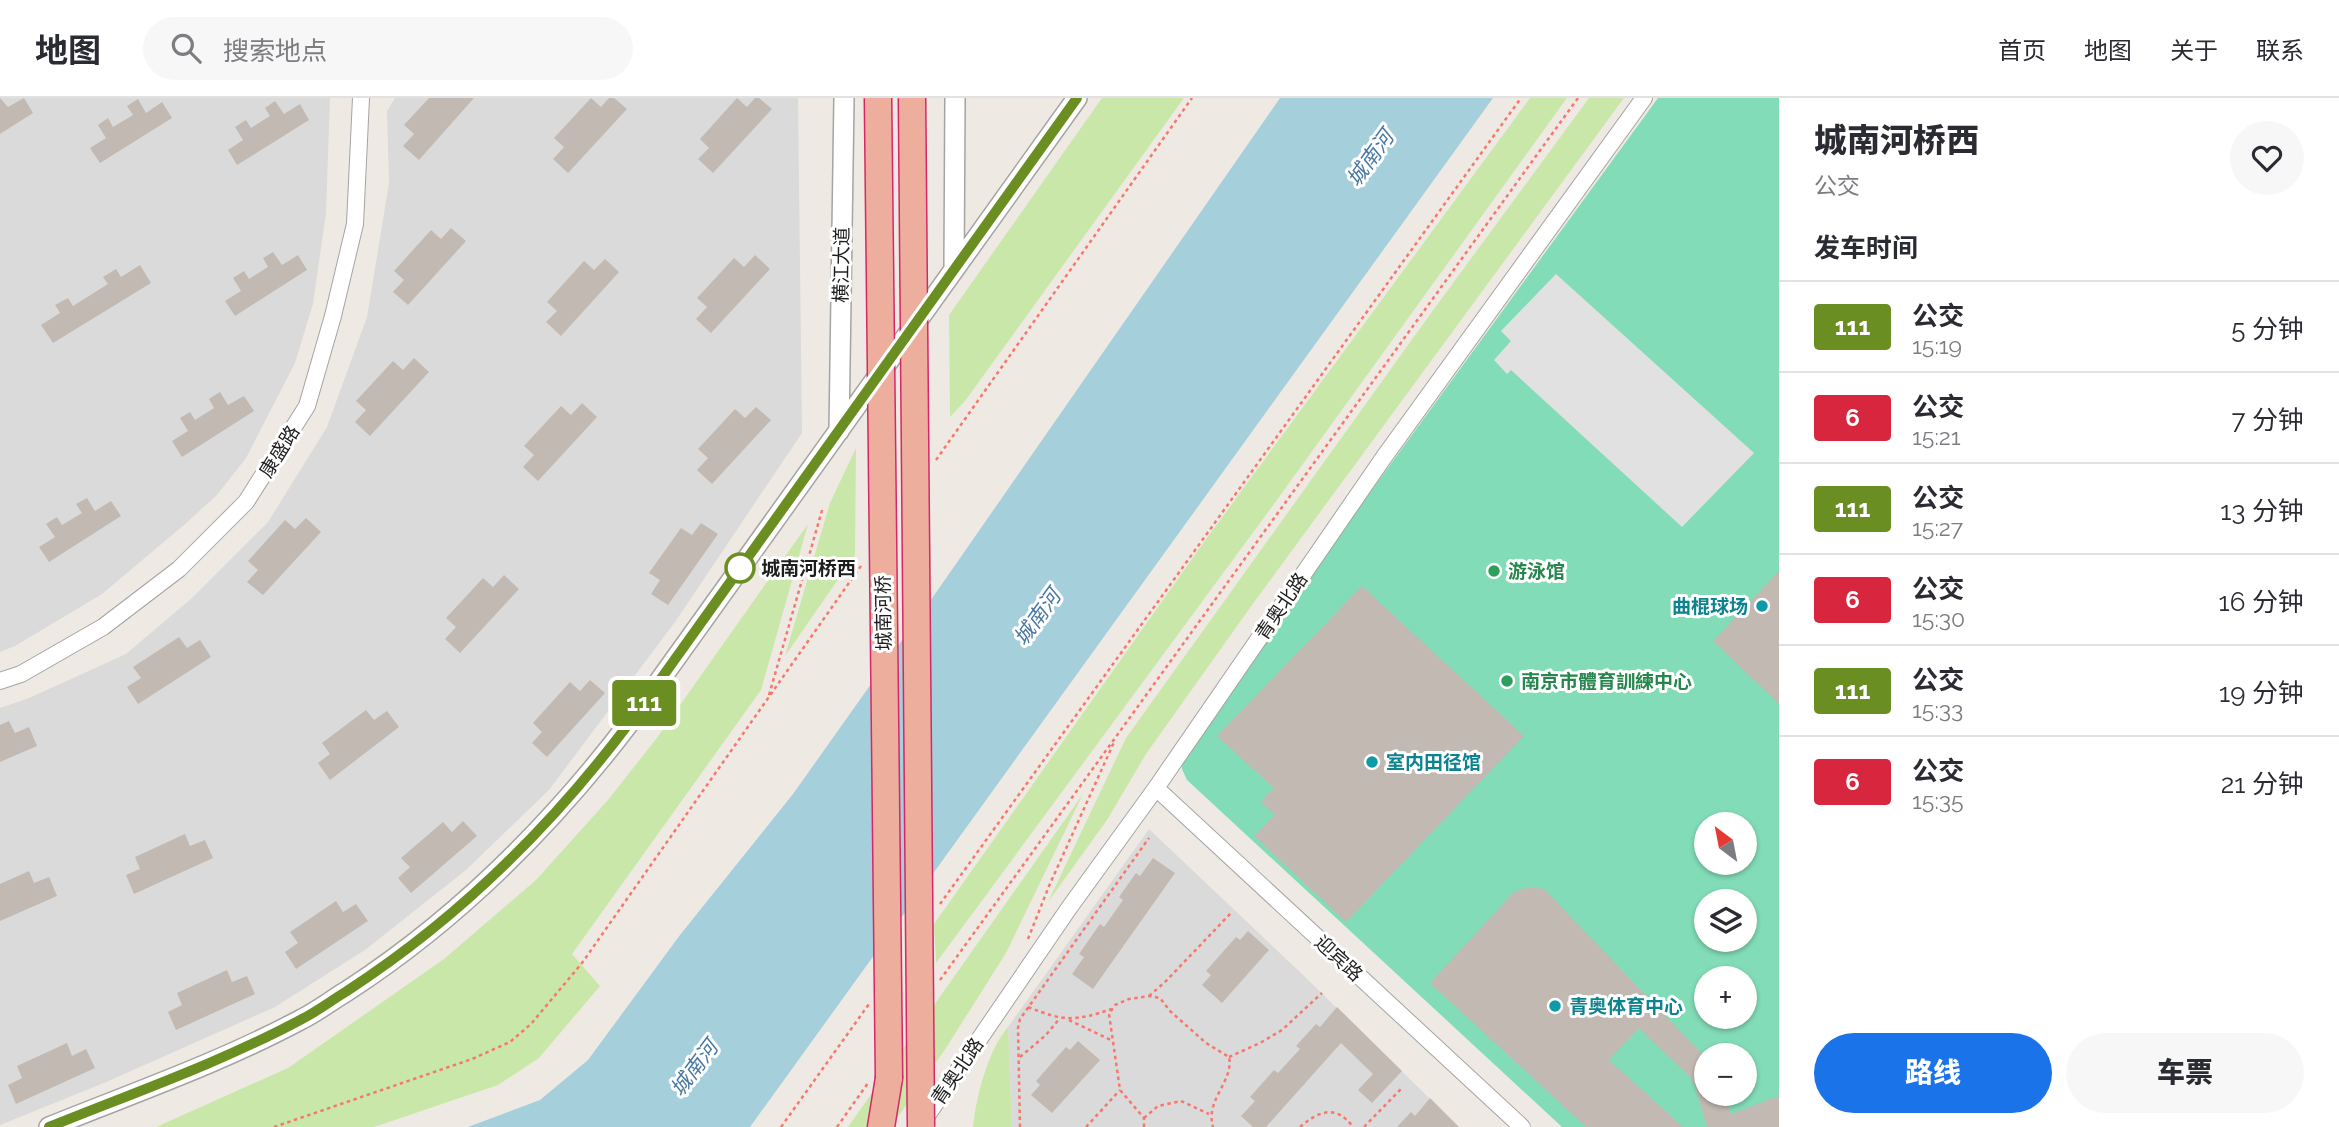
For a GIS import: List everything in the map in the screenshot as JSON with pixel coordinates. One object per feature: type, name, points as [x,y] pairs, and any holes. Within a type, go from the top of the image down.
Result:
[{"type":"highway","name":"城南河桥","points":[[878,98],[879,1080],[890,1127]]},
{"type":"highway","name":"城南河桥","points":[[912,98],[920,1038],[924,1125]]},
{"type":"highway","points":[[879,1080],[881,1127]]},
{"type":"street","name":"康盛路","points":[[0,681],[21,674],[103,627],[180,569],[246,502],[307,406],[334,316],[355,224],[361,98]]},
{"type":"street","name":"横江大道","points":[[839,431],[844,98]]},
{"type":"street","points":[[954,270],[955,98]]},
{"type":"street","points":[[49,1127],[235,1051],[303,1019],[421,939],[476,893],[528,841],[588,778],[630,722],[1077,98]]},
{"type":"street","name":"青奥北路","points":[[924,1125],[1025,971],[1157,789],[1384,457],[1644,98]]},
{"type":"street","name":"迎宾路","points":[[1157,789],[1522,1127]]},
{"type":"path","points":[[940,904],[1521,98]]},
{"type":"path","points":[[940,979],[1578,98]]},
{"type":"path","points":[[768,698],[823,507]]},
{"type":"path","points":[[1024,950],[1049,886],[1118,734]]},
{"type":"path","points":[[1020,1127],[1020,1019],[1149,838]]},
{"type":"path","points":[[1149,996],[1230,912]]},
{"type":"path","points":[[274,1127],[472,1059],[510,1042],[531,1024],[582,962]]},
{"type":"path","points":[[1229,1057],[1282,1030],[1322,993]]},
{"type":"path","points":[[1144,1127],[1144,1118],[1120,1090],[1109,1014],[1115,1005],[1129,999],[1149,996],[1160,998],[1170,1011],[1206,1043],[1229,1057],[1231,1062],[1228,1073],[1209,1114],[1213,1127]]},
{"type":"path","points":[[780,1127],[868,1004]]},
{"type":"path","points":[[1028,1007],[1069,1020],[1112,1041]]},
{"type":"path","points":[[1069,1020],[1112,1009]]},
{"type":"path","points":[[1019,1058],[1046,1035],[1060,1018]]},
{"type":"path","points":[[837,1127],[879,1080]]},
{"type":"path","points":[[1364,1127],[1403,1087]]},
{"type":"path","points":[[1086,1127],[1120,1090]]},
{"type":"path","points":[[1144,1118],[1158,1106],[1181,1101],[1209,1114]]},
{"type":"path","points":[[1300,1127],[1313,1116],[1325,1112],[1335,1112],[1353,1127]]},
{"type":"shaded area","points":[[0,98],[330,98],[326,213],[313,304],[295,363],[246,458],[217,495],[102,594],[15,646],[0,652]]},
{"type":"shaded area","points":[[395,98],[798,98],[802,433],[675,622],[549,790],[466,870],[365,950],[275,1007],[104,1083],[0,1125],[0,708],[29,698],[126,654],[192,598],[268,522],[327,427],[367,317],[389,183],[387,111]]},
{"type":"shaded area","points":[[1556,274],[1754,453],[1682,527],[1511,370],[1507,374],[1494,360],[1511,341],[1501,331]]},
{"type":"shaded area","points":[[1149,829],[1459,1127],[1012,1127],[1008,1027]]},
{"type":"green space","points":[[1102,98],[1184,98],[965,401],[950,417],[949,315]]},
{"type":"green space","points":[[1530,98],[1567,98],[1274,504],[936,963],[934,924],[1204,542]]},
{"type":"green space","points":[[1589,98],[1624,98],[1252,605],[1146,754],[1107,820],[1048,902],[1126,738]]},
{"type":"green space","name":"南京市體育訓練中心","points":[[1658,98],[1779,98],[1779,1127],[1562,1127],[1187,780],[1181,759],[1333,543]]},
{"type":"green space","points":[[856,448],[855,555],[785,656],[830,503]]},
{"type":"green space","points":[[808,524],[761,690],[572,954],[600,986],[539,1058],[498,1085],[374,1127],[156,1127],[288,1068],[444,959],[536,880],[608,800],[656,739]]},
{"type":"green space","points":[[1083,794],[1006,953],[946,1048],[891,1127],[848,1127]]},
{"type":"green space","points":[[1008,1027],[1012,1127],[973,1127],[984,1074]]},
{"type":"water","name":"城南河","points":[[1280,98],[1493,98],[750,1127],[468,1127],[540,1100],[588,1060],[680,935],[793,794]]},
{"type":"building","points":[[0,98],[8,107],[24,98],[33,113],[0,134]]},
{"type":"building","points":[[429,98],[474,98],[419,160],[403,146],[414,134],[404,125]]},
{"type":"building","points":[[591,98],[601,107],[609,98],[614,98],[627,109],[568,173],[553,159],[564,147],[554,138]]},
{"type":"building","points":[[737,98],[747,107],[755,98],[759,98],[772,109],[713,173],[698,159],[709,148],[700,139]]},
{"type":"building","points":[[138,99],[146,113],[162,102],[172,118],[100,163],[90,148],[106,138],[98,125],[108,118],[113,127],[133,115],[127,106]]},
{"type":"building","points":[[275,101],[284,114],[300,104],[309,120],[237,165],[228,150],[243,140],[235,127],[246,120],[251,128],[270,116],[265,108]]},
{"type":"building","points":[[451,228],[466,241],[408,305],[393,292],[404,280],[394,271],[431,230],[441,239]]},
{"type":"building","points":[[273,252],[282,265],[298,255],[307,270],[235,316],[225,301],[241,291],[233,278],[244,271],[249,279],[268,267],[263,258]]},
{"type":"building","points":[[755,255],[770,269],[711,333],[696,319],[707,307],[697,298],[734,258],[744,267]]},
{"type":"building","points":[[605,259],[619,272],[561,336],[546,322],[557,311],[547,302],[584,261],[594,270]]},
{"type":"building","points":[[140,265],[151,283],[53,343],[41,325],[60,313],[55,305],[68,298],[73,306],[108,284],[103,277],[116,269],[121,277]]},
{"type":"building","points":[[414,358],[429,372],[370,436],[355,422],[366,410],[356,401],[393,361],[403,370]]},
{"type":"building","points":[[220,392],[228,405],[244,396],[254,411],[182,457],[172,441],[188,431],[180,418],[190,412],[195,420],[214,408],[209,399]]},
{"type":"building","points":[[582,403],[597,417],[538,481],[523,467],[534,455],[524,446],[561,406],[571,415]]},
{"type":"building","points":[[756,407],[771,420],[712,484],[697,470],[708,458],[698,449],[735,409],[745,418]]},
{"type":"building","points":[[87,498],[95,511],[111,501],[121,516],[49,562],[39,547],[55,537],[46,524],[57,517],[62,525],[82,513],[76,504]]},
{"type":"building","points":[[306,518],[321,532],[263,595],[247,582],[258,570],[248,561],[285,520],[295,529]]},
{"type":"building","points":[[701,523],[718,534],[668,605],[651,594],[660,580],[649,573],[681,528],[692,535]]},
{"type":"building","name":"曲棍球场","points":[[1779,571],[1779,704],[1713,641]]},
{"type":"building","points":[[504,575],[519,589],[460,653],[445,639],[456,627],[446,618],[483,578],[493,587]]},
{"type":"building","name":"室内田径馆","points":[[1362,586],[1524,736],[1346,922],[1254,836],[1275,815],[1261,802],[1274,788],[1217,736]]},
{"type":"building","points":[[179,637],[187,648],[200,640],[211,657],[138,704],[127,687],[141,678],[133,667]]},
{"type":"building","points":[[590,680],[605,693],[547,757],[532,743],[542,732],[533,723],[570,682],[580,691]]},
{"type":"building","points":[[366,710],[374,720],[387,711],[399,727],[330,780],[318,763],[330,754],[322,743]]},
{"type":"building","points":[[9,721],[15,733],[29,727],[37,746],[0,762],[0,725]]},
{"type":"building","points":[[463,821],[477,836],[411,893],[398,878],[410,867],[401,858],[443,822],[452,832]]},
{"type":"building","points":[[185,834],[190,846],[205,840],[213,858],[134,894],[126,875],[140,869],[135,857]]},
{"type":"building","points":[[1153,858],[1175,873],[1093,989],[1072,974],[1084,957],[1079,954],[1100,924],[1104,927],[1123,900],[1119,897],[1136,873],[1140,876]]},
{"type":"building","points":[[29,871],[34,883],[49,877],[57,896],[0,921],[0,884]]},
{"type":"building","name":"青奥体育中心","points":[[1529,887],[1544,889],[1694,1045],[1694,1084],[1689,1076],[1639,1028],[1609,1060],[1683,1127],[1586,1127],[1430,983],[1514,892]]},
{"type":"building","points":[[336,901],[343,912],[356,904],[368,921],[296,969],[285,952],[298,943],[290,932]]},
{"type":"building","points":[[1248,931],[1269,950],[1222,1003],[1202,985],[1211,975],[1206,971],[1236,937],[1240,940]]},
{"type":"building","points":[[227,970],[232,982],[247,976],[255,994],[176,1030],[168,1012],[182,1005],[177,993]]},
{"type":"building","points":[[1337,1007],[1402,1071],[1372,1103],[1358,1090],[1373,1074],[1341,1043],[1266,1127],[1253,1127],[1241,1116],[1255,1101],[1250,1097],[1274,1070],[1278,1073],[1300,1049],[1296,1046],[1316,1024],[1320,1027]]},
{"type":"building","points":[[1078,1041],[1100,1060],[1052,1113],[1031,1095],[1040,1085],[1036,1081],[1066,1047],[1070,1050]]},
{"type":"building","points":[[67,1043],[72,1056],[86,1049],[95,1068],[16,1104],[8,1085],[22,1078],[17,1066]]},
{"type":"building","name":"青奥体育中心","points":[[1779,1096],[1779,1127],[1707,1127],[1701,1106],[1728,1106],[1731,1114]]},
{"type":"building","points":[[1430,1098],[1459,1127],[1397,1127],[1411,1112],[1415,1116]]},
{"type":"bus line","name":"111","points":[[49,1127],[235,1051],[303,1019],[421,939],[476,893],[528,841],[588,778],[630,722],[1077,98]]},
{"type":"place","name":"城南河桥西","points":[[740,568]]},
{"type":"place","name":"游泳馆","points":[[1494,571]]},
{"type":"place","name":"曲棍球场","points":[[1762,606]]},
{"type":"place","name":"南京市體育訓練中心","points":[[1507,681]]},
{"type":"place","name":"室内田径馆","points":[[1372,762]]},
{"type":"place","name":"青奥体育中心","points":[[1555,1006]]}]
